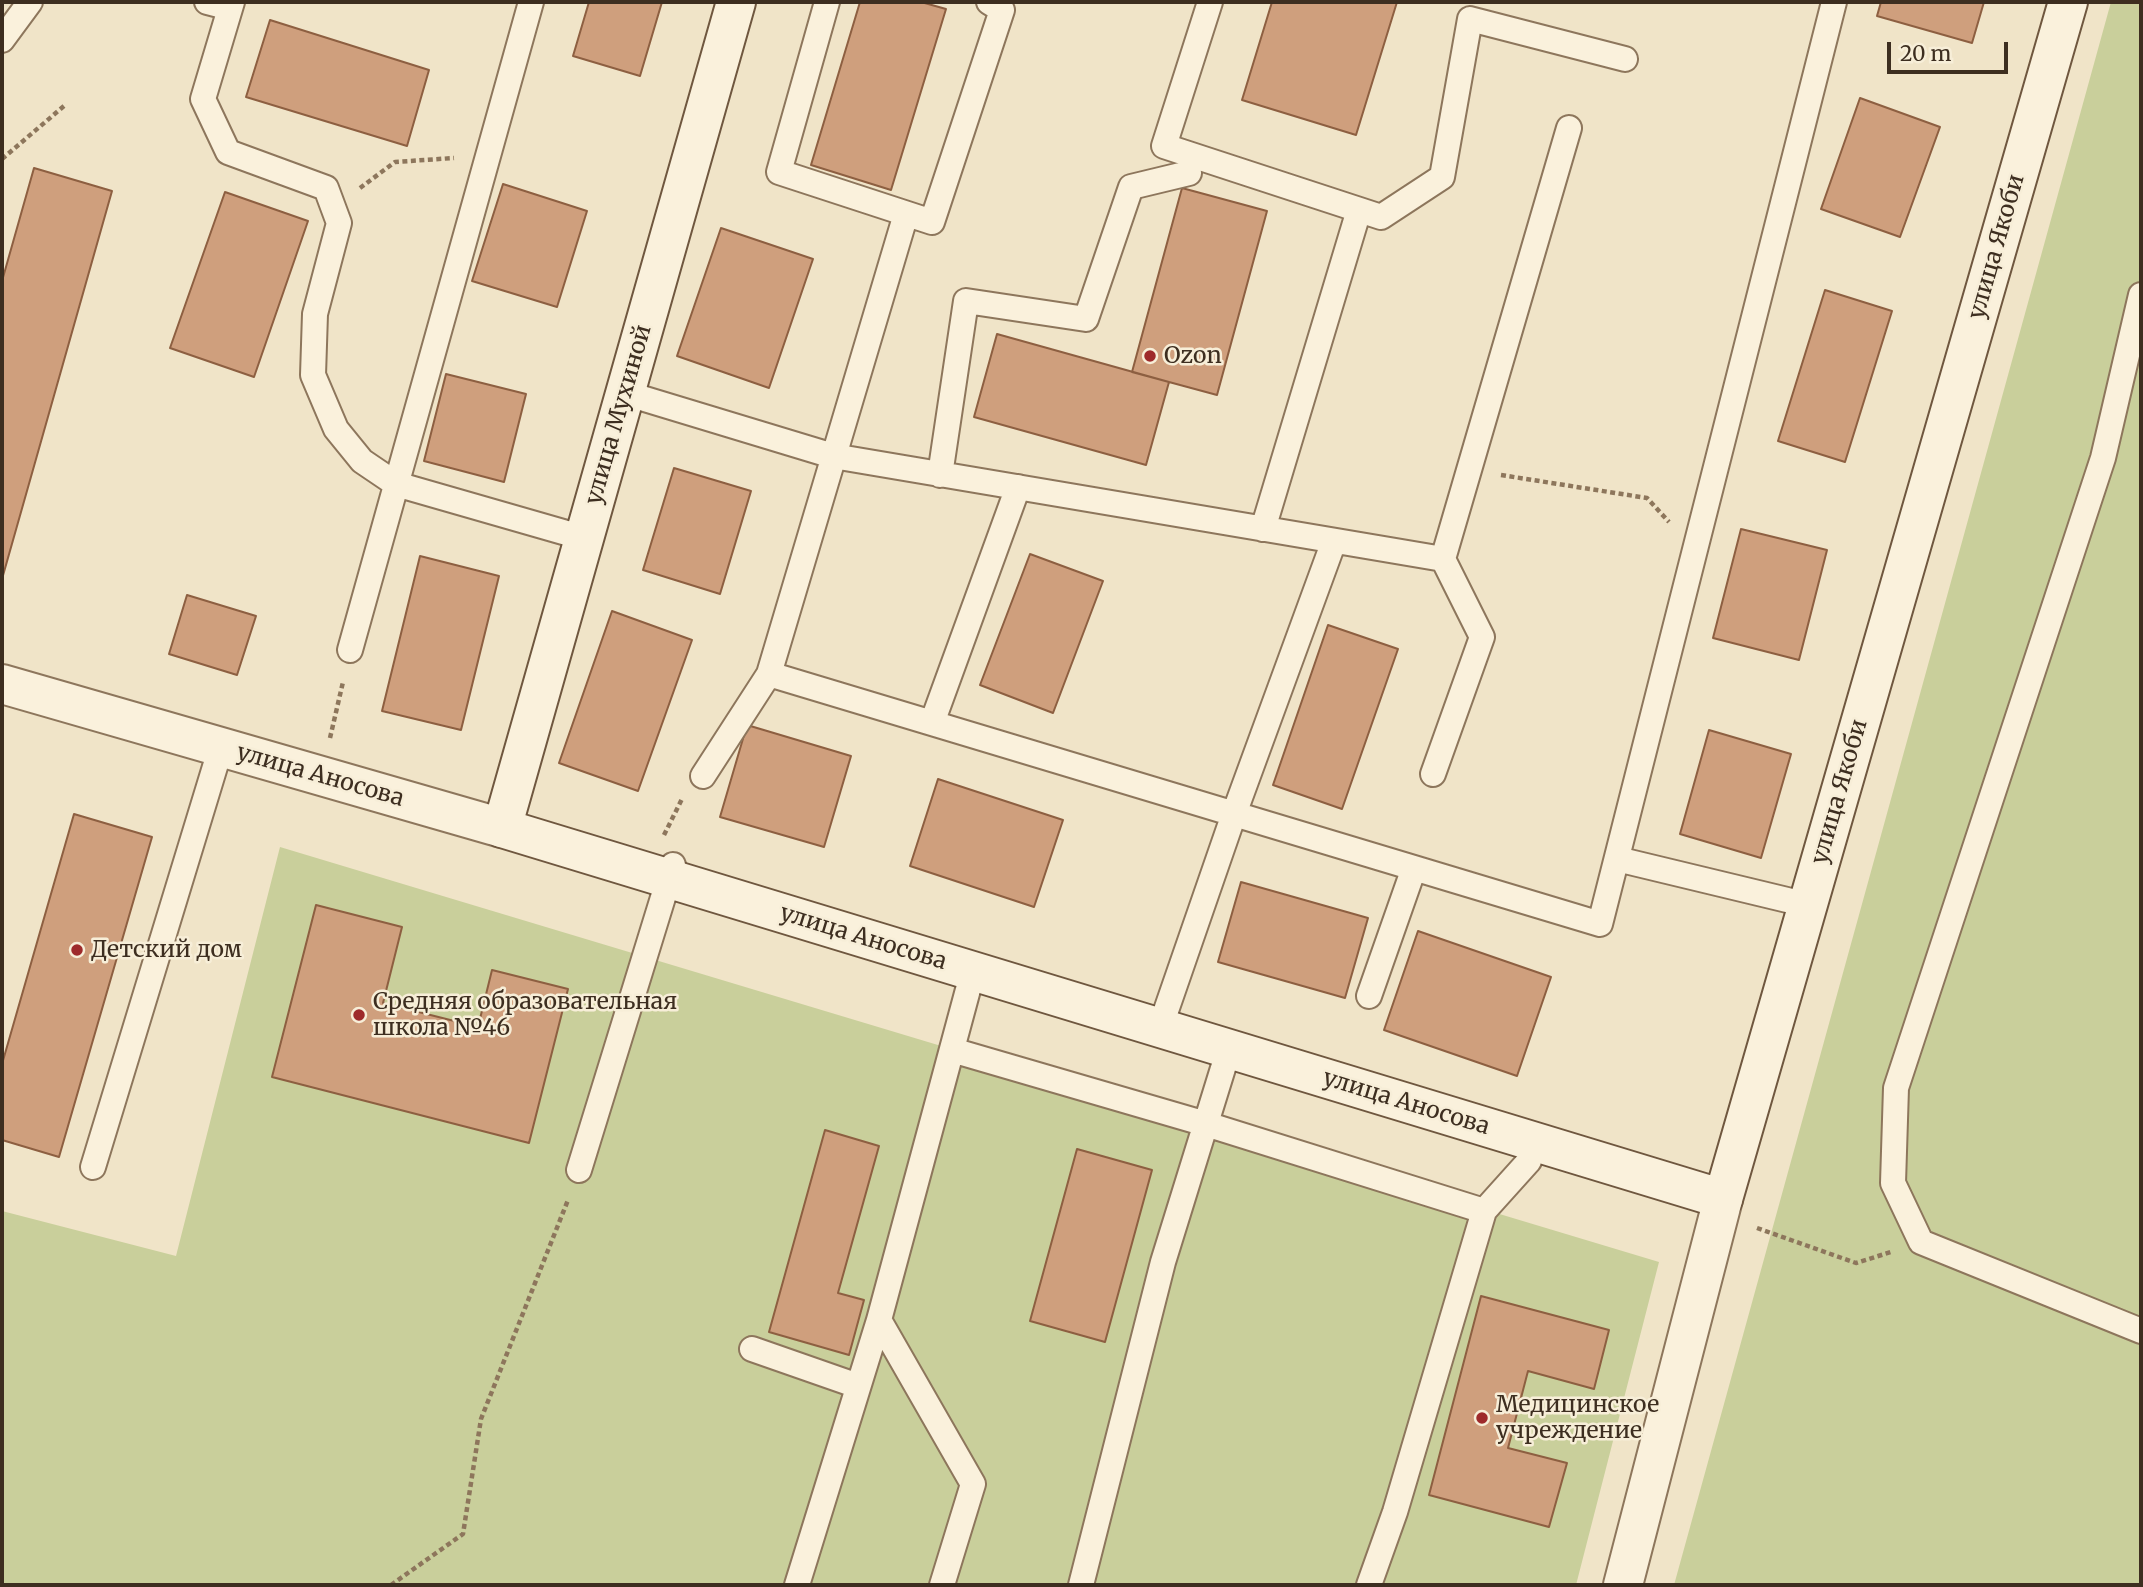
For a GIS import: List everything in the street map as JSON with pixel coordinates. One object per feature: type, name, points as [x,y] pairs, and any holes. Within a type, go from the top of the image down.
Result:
[{"type":"street","name":"улица Мухиной","points":[[502,828],[736,2]]},
{"type":"street","name":"улица Якоби","points":[[1623,1585],[1735,1212],[1808,905],[2068,2]]},
{"type":"street","name":"улица Аносова","points":[[2,684],[502,828],[671,870],[974,971],[1735,1212]]},
{"type":"lane","points":[[2,40],[30,2]]},
{"type":"lane","points":[[350,650],[531,2]]},
{"type":"lane","points":[[827,2],[779,172],[932,222],[1002,9],[989,2]]},
{"type":"lane","points":[[1209,2],[1164,146],[1381,218],[1441,177],[1470,19],[1625,59]]},
{"type":"lane","points":[[769,674],[1600,924],[1834,2]]},
{"type":"lane","points":[[223,4],[203,99],[228,152],[326,188],[339,223],[316,314],[313,375],[336,429],[362,461],[396,484],[584,538]]},
{"type":"lane","points":[[1433,774],[1482,637],[1443,559],[1569,128]]},
{"type":"lane","points":[[940,475],[965,301],[1086,319],[1131,187],[1189,173]]},
{"type":"lane","points":[[1262,529],[1359,210]]},
{"type":"lane","points":[[703,776],[769,674],[906,214]]},
{"type":"lane","points":[[2141,296],[2103,458],[1896,1088],[1894,1182],[1921,1242],[2141,1331]]},
{"type":"lane","points":[[625,393],[833,456],[1443,559]]},
{"type":"lane","points":[[932,723],[1018,487]]},
{"type":"lane","points":[[1160,1028],[1234,814],[1334,541]]},
{"type":"lane","points":[[93,1167],[221,747]]},
{"type":"lane","points":[[1617,859],[1808,905]]},
{"type":"lane","points":[[1369,996],[1414,868]]},
{"type":"lane","points":[[579,1170],[671,870]]},
{"type":"lane","points":[[797,1585],[879,1320],[974,971]]},
{"type":"lane","points":[[952,1049],[1206,1124],[1484,1211]]},
{"type":"lane","points":[[1082,1585],[1163,1262],[1224,1065]]},
{"type":"lane","points":[[1369,1585],[1395,1512],[1484,1211],[1529,1161]]},
{"type":"lane","points":[[879,1320],[973,1484],[942,1585]]},
{"type":"lane","points":[[752,1349],[858,1386]]},
{"type":"path","points":[[2,159],[64,106]]},
{"type":"path","points":[[333,207],[396,162],[488,155]]},
{"type":"path","points":[[1469,470],[1647,498],[1695,551]]},
{"type":"path","points":[[322,776],[350,650]]},
{"type":"path","points":[[391,1585],[463,1534],[481,1419],[579,1170]]},
{"type":"path","points":[[1735,1212],[1856,1263]]},
{"type":"green space","points":[[2111,2],[2141,2],[2141,1585],[1674,1585]]},
{"type":"green space","points":[[280,847],[1659,1262],[1576,1585],[2,1585],[2,1211],[176,1256]]},
{"type":"building","points":[[589,2],[662,2],[640,76],[573,56]]},
{"type":"building","points":[[860,2],[921,2],[946,9],[891,190],[811,165]]},
{"type":"building","points":[[1272,2],[1397,2],[1356,135],[1242,100]]},
{"type":"building","points":[[1881,2],[1984,2],[1972,43],[1877,16]]},
{"type":"building","points":[[270,20],[429,70],[407,146],[246,97]]},
{"type":"building","points":[[1860,98],[1940,127],[1900,237],[1821,209]]},
{"type":"building","points":[[34,168],[112,191],[2,579],[2,281]]},
{"type":"building","points":[[503,184],[587,211],[557,307],[472,281]]},
{"type":"building","points":[[1182,188],[1267,211],[1217,395],[1132,372]]},
{"type":"building","points":[[225,192],[308,221],[254,377],[170,348]]},
{"type":"building","points":[[721,228],[813,259],[769,388],[677,356]]},
{"type":"building","points":[[1825,290],[1892,311],[1845,462],[1778,441]]},
{"type":"building","points":[[997,334],[1169,382],[1146,465],[974,417]]},
{"type":"building","points":[[446,374],[526,394],[504,482],[424,461]]},
{"type":"building","points":[[674,468],[751,491],[720,594],[643,570]]},
{"type":"building","points":[[1741,529],[1827,550],[1799,660],[1713,638]]},
{"type":"building","points":[[1030,554],[1103,581],[1053,713],[980,685]]},
{"type":"building","points":[[420,556],[499,576],[461,730],[382,711]]},
{"type":"building","points":[[187,595],[256,616],[237,675],[169,654]]},
{"type":"building","points":[[612,611],[692,640],[638,791],[559,763]]},
{"type":"building","points":[[1328,625],[1398,649],[1342,809],[1273,785]]},
{"type":"building","points":[[747,725],[851,756],[824,847],[720,817]]},
{"type":"building","points":[[1709,730],[1791,754],[1761,858],[1680,834]]},
{"type":"building","points":[[938,779],[1063,820],[1034,907],[910,866]]},
{"type":"building","name":"Детский дом","points":[[74,814],[152,837],[59,1157],[2,1140],[2,1064]]},
{"type":"building","points":[[1241,882],[1368,918],[1345,998],[1218,962]]},
{"type":"building","name":"Средняя образовательная школа №46","points":[[316,905],[402,927],[383,1003],[478,1027],[492,970],[568,989],[529,1143],[272,1077]]},
{"type":"building","points":[[1418,931],[1551,977],[1517,1076],[1384,1030]]},
{"type":"building","points":[[825,1130],[879,1146],[838,1293],[864,1300],[849,1355],[769,1332]]},
{"type":"building","points":[[1077,1149],[1152,1170],[1105,1342],[1030,1321]]},
{"type":"building","name":"Медицинское учреждение","points":[[1481,1296],[1609,1330],[1594,1389],[1528,1371],[1508,1448],[1567,1463],[1549,1527],[1429,1495]]},
{"type":"place","name":"Ozon","points":[[1150,356]]},
{"type":"place","name":"Детский дом","points":[[77,950]]},
{"type":"place","name":"Средняя образовательная школа №46","points":[[359,1015]]},
{"type":"place","name":"Медицинское учреждение","points":[[1482,1418]]}]
